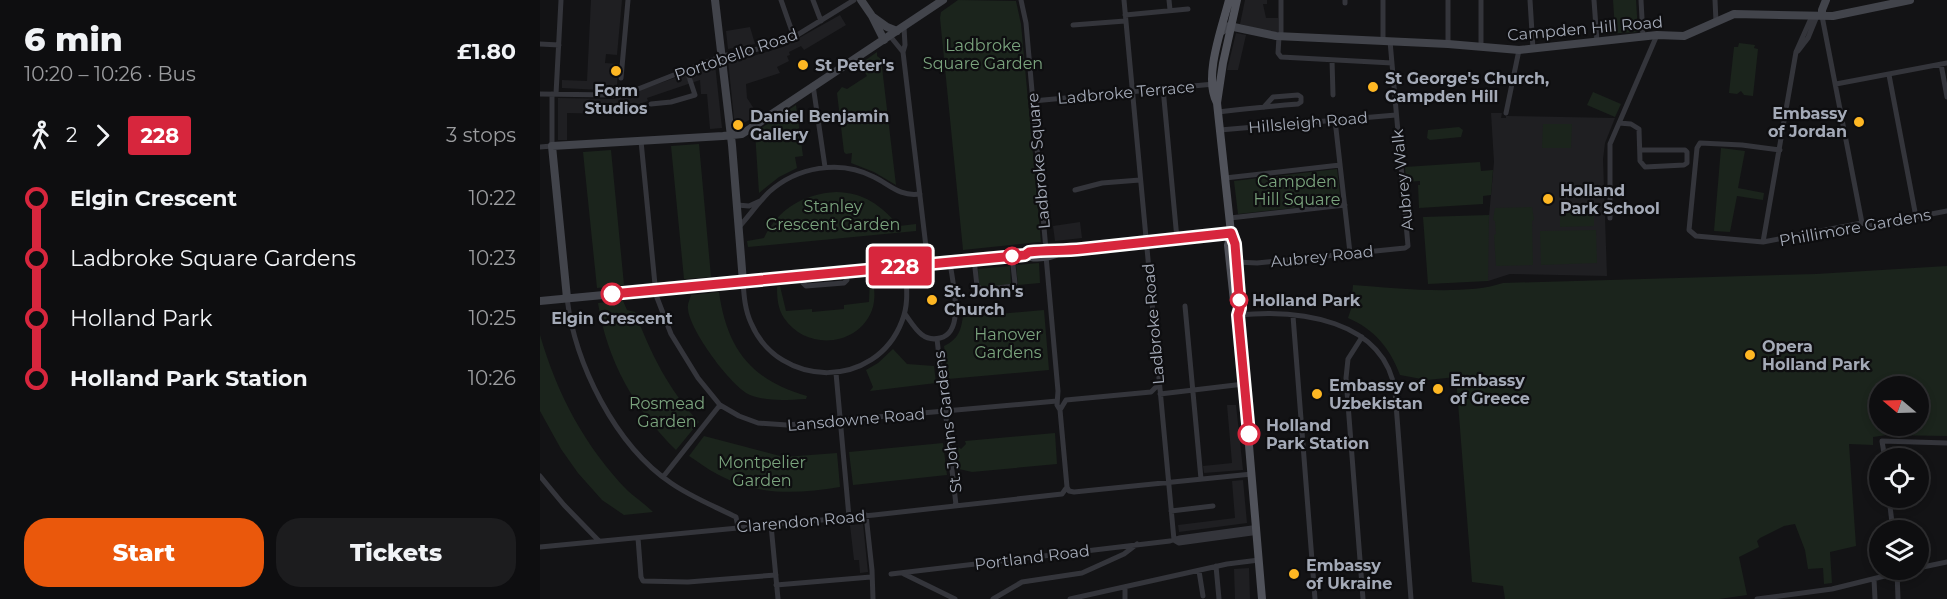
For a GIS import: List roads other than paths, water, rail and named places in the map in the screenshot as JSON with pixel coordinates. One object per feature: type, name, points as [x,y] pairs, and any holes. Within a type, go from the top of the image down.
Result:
[{"type":"main road","points":[[715,0],[731,136],[743,282]]},
{"type":"main road","points":[[861,0],[887,38]]},
{"type":"main road","points":[[567,298],[552,146],[742,134],[944,0]]},
{"type":"main road","points":[[1229,0],[1214,63],[1231,233],[1235,244],[1240,308],[1238,315],[1262,599]]},
{"type":"main road","points":[[1216,84],[1237,0]]},
{"type":"main road","points":[[1817,16],[1826,0]]},
{"type":"main road","name":"Campden Hill Road","points":[[1232,27],[1280,37],[1448,44],[1519,50],[1658,35],[1684,36],[1734,14],[1833,16],[1910,0]]},
{"type":"main road","points":[[872,16],[887,27],[901,29]]},
{"type":"main road","points":[[1222,31],[1226,27],[1232,27]]},
{"type":"main road","points":[[540,301],[974,259],[1025,255],[1029,257],[1046,253],[1057,255],[1061,251],[1231,233]]},
{"type":"main road","points":[[1231,233],[1228,245],[1234,308],[1238,315]]},
{"type":"street","points":[[540,147],[552,146],[561,0]]},
{"type":"street","points":[[621,78],[628,0]]},
{"type":"street","points":[[782,0],[794,36]]},
{"type":"street","points":[[813,0],[821,21]]},
{"type":"street","name":"Portobello Road","points":[[540,94],[612,95],[688,75],[722,56],[758,49],[794,36],[854,0]]},
{"type":"street","name":"Ladbroke Square","points":[[1022,0],[1061,398]]},
{"type":"street","name":"Ladbroke Road","points":[[1124,0],[1174,540]]},
{"type":"street","points":[[1169,0],[1170,10]]},
{"type":"street","points":[[1281,0],[1278,53],[1281,57],[1392,63]]},
{"type":"street","name":"Aubrey Walk","points":[[1383,0],[1387,41],[1392,63],[1407,247]]},
{"type":"street","points":[[1448,0],[1448,44]]},
{"type":"street","points":[[1480,0],[1481,47]]},
{"type":"street","points":[[1530,0],[1533,49]]},
{"type":"street","points":[[1594,0],[1597,42]]},
{"type":"street","points":[[1641,0],[1643,37]]},
{"type":"street","points":[[1715,0],[1716,22]]},
{"type":"street","points":[[1073,26],[1188,9]]},
{"type":"street","points":[[1763,242],[1797,52],[1817,16]]},
{"type":"street","points":[[1817,16],[1836,84],[1862,223]]},
{"type":"street","points":[[901,29],[905,45],[903,52],[928,264]]},
{"type":"street","points":[[1610,218],[1609,149],[1658,35]]},
{"type":"street","points":[[887,38],[903,52]]},
{"type":"street","points":[[540,44],[559,45]]},
{"type":"street","points":[[1506,113],[1519,50]]},
{"type":"street","points":[[1332,60],[1333,95]]},
{"type":"street","points":[[1836,84],[1944,64],[1947,97]]},
{"type":"street","points":[[651,104],[671,102],[695,95],[688,75]]},
{"type":"street","points":[[1889,75],[1916,217]]},
{"type":"street","name":"Ladbroke Terrace","points":[[1033,101],[1216,84]]},
{"type":"street","points":[[813,85],[825,167]]},
{"type":"street","points":[[1163,88],[1177,239]]},
{"type":"street","points":[[1217,108],[1264,107],[1298,104],[1302,97],[1298,95],[1273,97],[1264,107]]},
{"type":"street","name":"Hillsleigh Road","points":[[1220,130],[1396,115]]},
{"type":"street","points":[[1335,120],[1350,253]]},
{"type":"street","points":[[1619,123],[1631,124],[1639,129],[1641,162],[1645,167],[1687,163],[1687,152],[1684,150],[1641,150]]},
{"type":"street","name":"Lansdowne Road","points":[[641,141],[655,290],[660,308],[676,344],[698,378],[720,405],[750,420],[772,425],[1049,402],[1061,398],[1151,392]]},
{"type":"street","name":"Phillimore Gardens","points":[[1780,150],[1700,143],[1697,148],[1690,232],[1696,236],[1763,242],[1862,223],[1869,226],[1947,211]]},
{"type":"street","points":[[1225,178],[1340,165]]},
{"type":"street","points":[[737,205],[754,204],[782,183],[802,173],[825,167],[856,170],[874,177],[898,192],[908,195],[920,194]]},
{"type":"street","points":[[1075,190],[1102,183],[1140,180]]},
{"type":"street","points":[[739,227],[764,198]]},
{"type":"street","points":[[1230,218],[1345,205]]},
{"type":"street","name":"Aubrey Road","points":[[1236,262],[1257,263],[1407,247]]},
{"type":"street","points":[[974,259],[977,286],[983,290],[1013,286],[1015,282],[1012,256]]},
{"type":"street","name":"St. Johns Gardens","points":[[905,314],[923,337],[937,339],[946,336],[955,320],[950,262]]},
{"type":"street","points":[[743,282],[745,306],[750,321],[758,336],[771,351],[782,360],[801,369],[820,373],[836,373],[851,370],[875,357],[893,338],[907,306],[906,276]]},
{"type":"street","points":[[567,298],[577,349],[597,393],[627,440],[663,477],[679,488],[736,517],[738,527]]},
{"type":"street","points":[[1185,306],[1201,479]]},
{"type":"street","points":[[1238,315],[1293,316],[1325,321],[1362,336],[1383,357],[1394,382],[1411,599]]},
{"type":"street","points":[[1293,316],[1315,599]]},
{"type":"street","points":[[1362,336],[1348,359],[1346,378],[1363,599]]},
{"type":"street","name":"St. Johns Gardens","points":[[937,339],[957,505]]},
{"type":"street","points":[[836,373],[849,517]]},
{"type":"street","points":[[1159,384],[1151,392],[1160,395],[1244,384]]},
{"type":"street","points":[[1061,398],[1060,410],[1069,491],[1252,474]]},
{"type":"street","points":[[663,477],[720,405]]},
{"type":"street","points":[[1883,448],[1882,441],[1947,443]]},
{"type":"street","points":[[540,476],[599,541]]},
{"type":"street","name":"Clarendon Road","points":[[540,547],[1062,494],[1067,487]]},
{"type":"street","points":[[1171,511],[1214,506]]},
{"type":"street","points":[[866,515],[873,599]]},
{"type":"street","points":[[771,525],[778,599]]},
{"type":"street","name":"Portland Road","points":[[891,574],[1174,540],[1252,528],[1257,530]]},
{"type":"street","points":[[638,538],[640,577],[643,581],[688,582],[776,574]]},
{"type":"street","points":[[540,540],[547,546]]},
{"type":"street","points":[[993,599],[1022,582],[1082,573],[1124,554],[1137,544]]},
{"type":"street","points":[[1071,599],[1216,566],[1259,560]]},
{"type":"street","points":[[1929,566],[1947,562]]},
{"type":"street","points":[[1216,566],[1219,599]]},
{"type":"street","points":[[1199,571],[1203,596]]},
{"type":"street","points":[[902,573],[955,599]]},
{"type":"street","points":[[777,585],[871,577]]},
{"type":"street","points":[[1757,599],[1797,596],[1870,580]]},
{"type":"street","points":[[1874,580],[1875,599]]},
{"type":"street","points":[[1897,580],[1898,599]]},
{"type":"street","points":[[1125,587],[1125,599]]},
{"type":"tunnel","points":[[688,74],[690,80]]},
{"type":"place","name":"St Peter's","points":[[803,65]]},
{"type":"place","name":"Form Studios","points":[[616,71]]},
{"type":"place","name":"St George's Church, Campden Hill","points":[[1373,87]]},
{"type":"place","name":"Embassy of Jordan","points":[[1859,122]]},
{"type":"place","name":"Daniel Benjamin Gallery","points":[[738,125]]},
{"type":"place","name":"Holland Park School","points":[[1548,199]]},
{"type":"place","name":"Elgin Crescent","points":[[612,294]]},
{"type":"place","name":"St. John's Church","points":[[932,300]]},
{"type":"place","name":"Holland Park","points":[[1239,300]]},
{"type":"place","name":"Opera Holland Park","points":[[1750,355]]},
{"type":"place","name":"Embassy of Greece","points":[[1438,389]]},
{"type":"place","name":"Embassy of Uzbekistan","points":[[1317,394]]},
{"type":"place","name":"Holland Park Station","points":[[1249,434]]},
{"type":"place","name":"Embassy of Ukraine","points":[[1294,574]]},
{"type":"park label","name":"Ladbroke Square Garden","points":[[983,54]]},
{"type":"park label","name":"Campden Hill Square","points":[[1297,190]]},
{"type":"park label","name":"Stanley Crescent Garden","points":[[833,215]]},
{"type":"park label","name":"Hanover Gardens","points":[[1008,343]]},
{"type":"park label","name":"Rosmead Garden","points":[[667,412]]},
{"type":"park label","name":"Montpelier Garden","points":[[762,471]]}]
